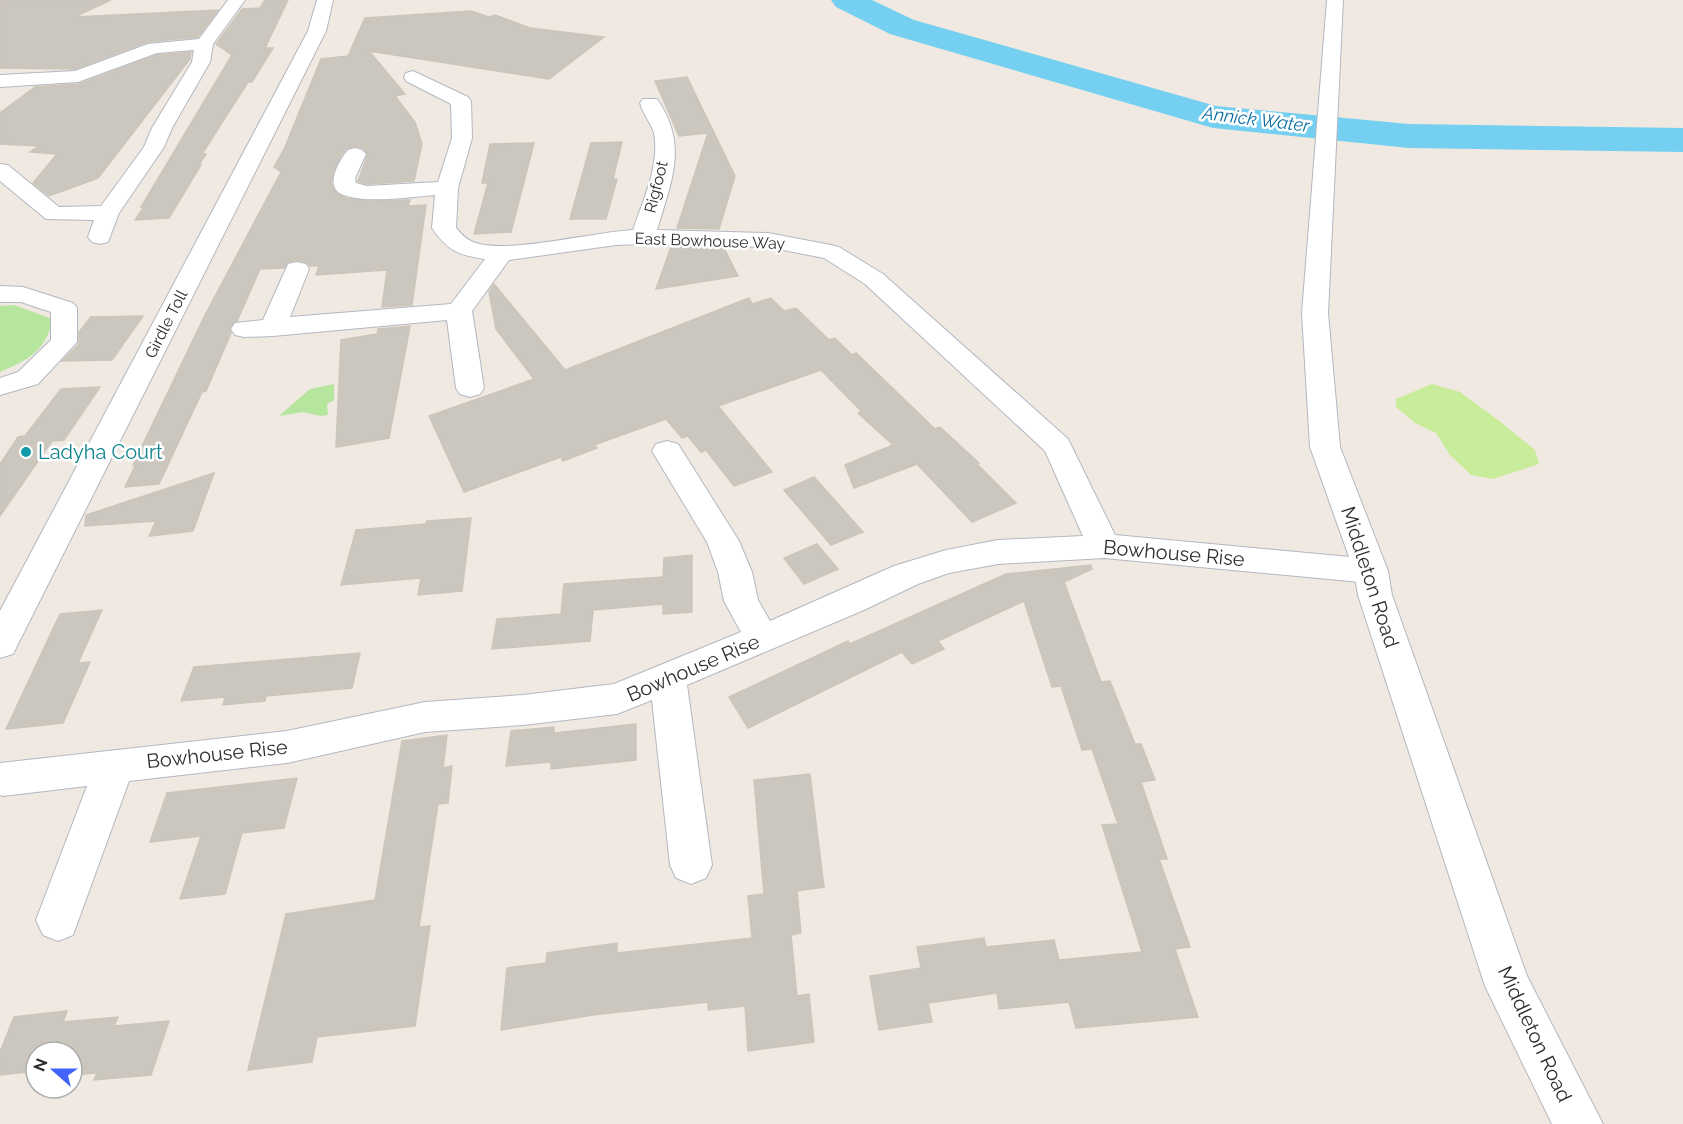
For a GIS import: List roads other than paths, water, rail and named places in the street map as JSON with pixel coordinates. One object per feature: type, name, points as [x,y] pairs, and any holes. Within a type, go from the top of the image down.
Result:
[{"type":"street","points":[[100,237],[108,213],[154,147],[162,128],[201,62],[204,44],[237,0]]},
{"type":"street","name":"Girdle Toll","points":[[0,644],[317,31],[325,0]]},
{"type":"street","name":"Middleton Road","points":[[1335,0],[1315,313],[1325,447],[1371,571],[1375,595],[1508,986],[1578,1124]]},
{"type":"street","points":[[0,81],[78,76],[154,48],[204,44]]},
{"type":"street","name":"East Bowhouse Way","points":[[413,76],[461,101],[462,138],[447,188],[444,228],[453,240],[468,249],[501,254],[616,238],[643,237],[778,242],[831,252],[856,267],[918,318],[1058,446],[1104,546]]},
{"type":"street","points":[[0,97],[24,80]]},
{"type":"street","name":"Rigfoot","points":[[643,237],[665,157],[664,133],[650,104]]},
{"type":"street","points":[[355,154],[344,178],[346,187],[366,193],[447,188]]},
{"type":"street","points":[[0,170],[54,214],[108,213]]},
{"type":"street","points":[[470,388],[459,311],[501,254]]},
{"type":"street","points":[[273,328],[297,269]]},
{"type":"street","points":[[0,294],[23,296],[64,308],[64,342],[28,378],[0,387]]},
{"type":"street","points":[[244,329],[459,311]]},
{"type":"street","points":[[667,451],[723,541],[735,572],[741,601],[763,639]]},
{"type":"street","name":"Bowhouse Rise","points":[[3,779],[287,747],[425,717],[523,710],[617,699],[763,639],[906,575],[946,562],[998,552],[1104,546],[1371,571]]},
{"type":"street","points":[[668,679],[691,865]]},
{"type":"street","points":[[58,921],[115,765]]},
{"type":"waterway","name":"Annick Water","points":[[847,0],[902,27],[1213,117],[1409,136],[1683,140]]},
{"type":"place","name":"Ladyha Court","points":[[26,452]]}]
